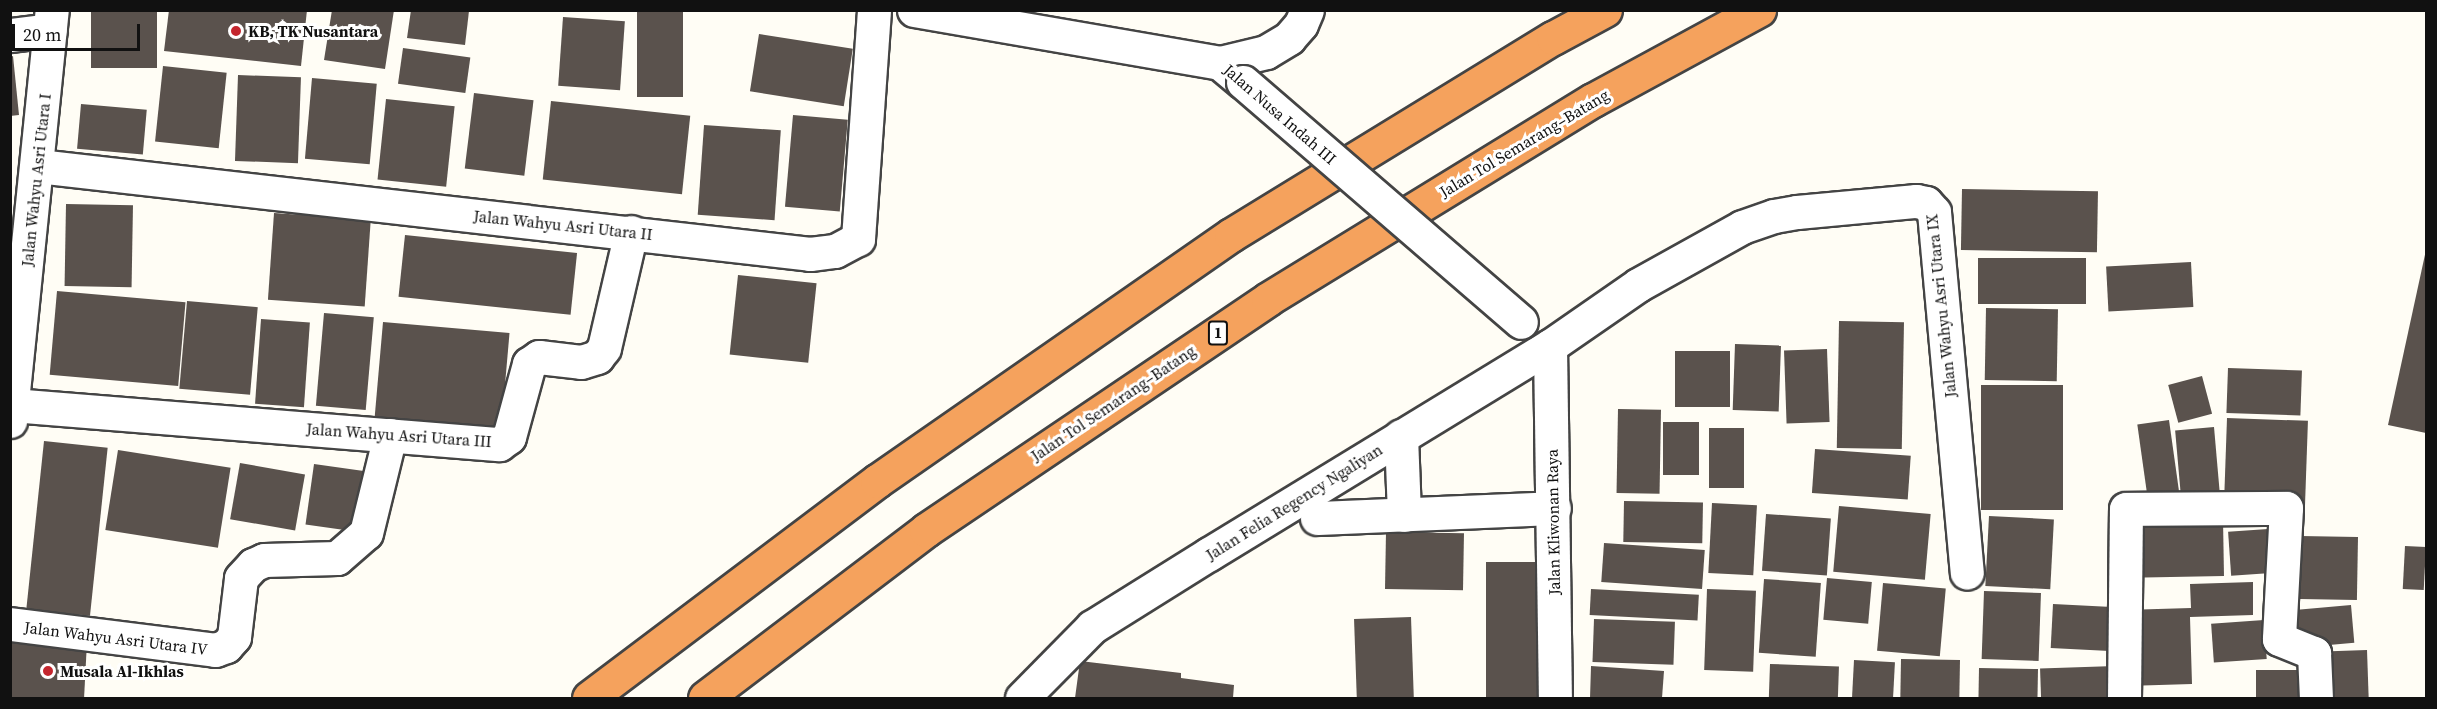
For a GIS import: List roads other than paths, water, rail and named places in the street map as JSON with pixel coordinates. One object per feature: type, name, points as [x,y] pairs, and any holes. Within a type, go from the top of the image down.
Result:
[{"type":"highway","points":[[588,699],[877,481],[1231,236],[1553,38],[1605,10]]},
{"type":"highway","name":"Jalan Tol Semarang–Batang","points":[[705,699],[926,530],[1268,299],[1593,100],[1759,10]]},
{"type":"street","name":"Jalan Wahyu Asri Utara II","points":[[38,166],[810,254],[835,251],[858,239],[874,10]]},
{"type":"street","points":[[1232,72],[1289,38],[1301,24],[1307,10]]},
{"type":"street","name":"Jalan Nusa Indah III","points":[[933,11],[1232,72],[1550,346]]},
{"type":"street","points":[[10,34],[51,20]]},
{"type":"street","name":"Jalan Wahyu Asri Utara I","points":[[11,413],[38,166],[51,20]]},
{"type":"street","name":"Jalan Wahyu Asri Utara IX","points":[[1550,346],[1638,285],[1743,227],[1774,216],[1797,212],[1916,201],[1926,203],[1934,212],[1967,572]]},
{"type":"street","name":"Jalan Wahyu Asri Utara III","points":[[11,413],[390,435],[499,444],[509,437],[529,364],[539,357],[581,362],[597,357],[604,348],[631,232]]},
{"type":"street","name":"Jalan Felia Regency Ngaliyan","points":[[1022,699],[1092,627],[1550,346]]},
{"type":"street","name":"Jalan Kliwonan Raya","points":[[1550,346],[1555,699]]},
{"type":"street","name":"Jalan Wahyu Asri Utara IV","points":[[13,625],[215,650],[226,646],[234,637],[241,578],[253,565],[264,560],[337,558],[366,533],[390,435]]},
{"type":"street","points":[[1401,436],[1404,515]]},
{"type":"street","points":[[1317,518],[1554,508]]},
{"type":"street","points":[[2124,699],[2126,509],[2286,508],[2279,639],[2314,652],[2316,699]]},
{"type":"place","name":"KB, TK Nusantara","points":[[236,31]]},
{"type":"place","name":"Musala Al-Ikhlas","points":[[48,671]]}]
